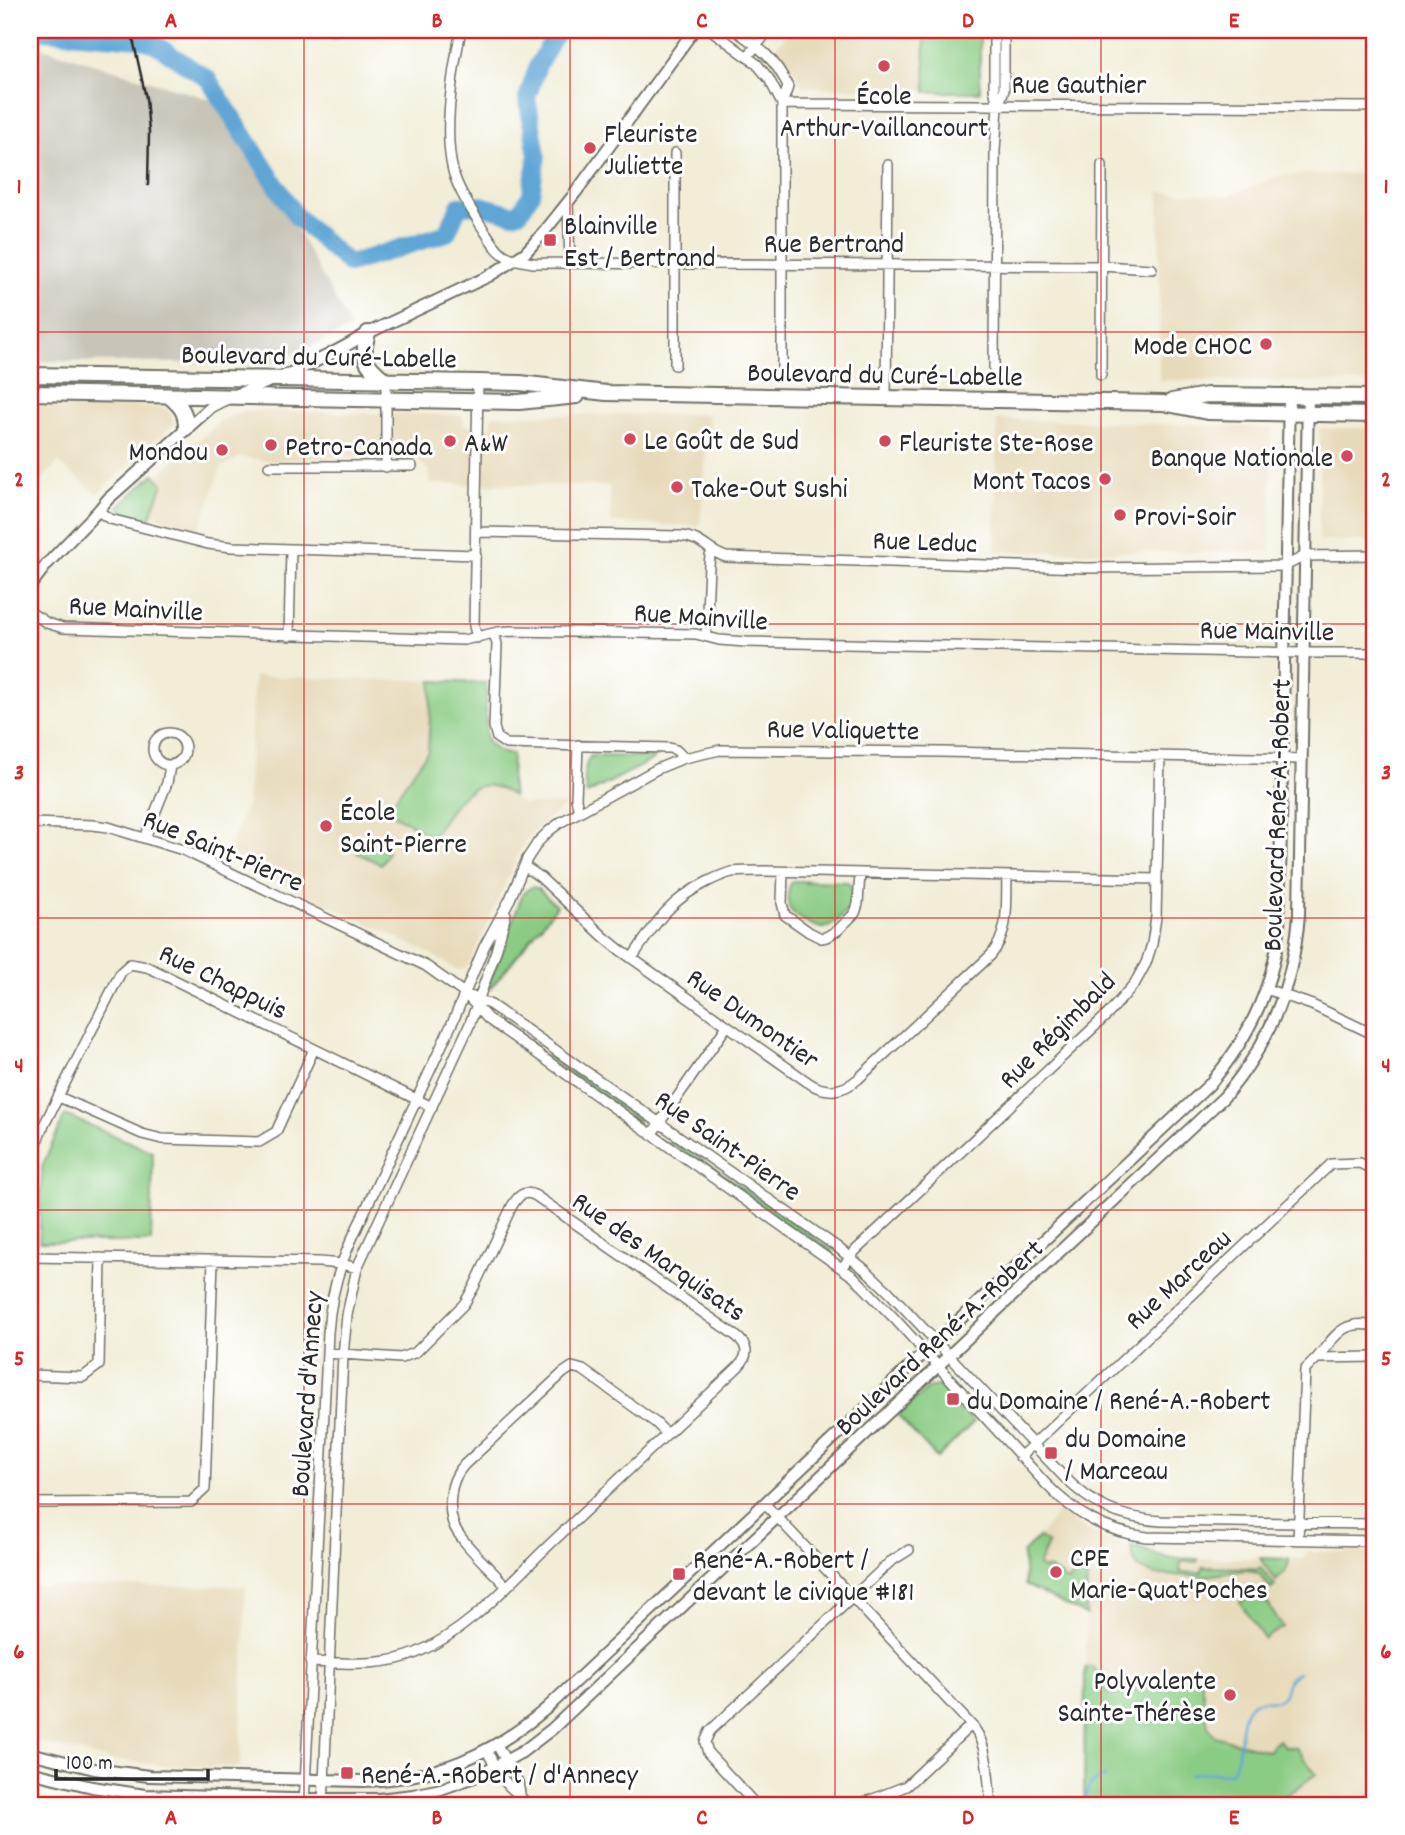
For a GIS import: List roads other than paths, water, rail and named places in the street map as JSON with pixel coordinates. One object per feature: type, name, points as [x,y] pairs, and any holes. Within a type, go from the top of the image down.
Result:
[{"type":"main road","points":[[368,334],[364,346],[365,360],[386,381]]},
{"type":"main road","name":"Boulevard du Curé-Labelle","points":[[30,375],[520,383],[606,393],[1163,403],[1207,412],[1375,415]]},
{"type":"main road","name":"Boulevard du Curé-Labelle","points":[[30,393],[519,402],[606,393]]},
{"type":"main road","name":"Boulevard du Curé-Labelle","points":[[1163,403],[1208,395],[1375,397]]},
{"type":"main road","points":[[169,396],[184,411],[186,428]]},
{"type":"street","points":[[461,30],[449,141],[453,171],[465,199],[499,252],[515,260]]},
{"type":"street","points":[[711,30],[748,56],[765,73],[782,104]]},
{"type":"street","points":[[735,30],[757,45],[777,66],[788,87],[782,104],[782,370]]},
{"type":"street","points":[[748,56],[769,30]]},
{"type":"street","points":[[993,30],[994,89],[998,106]]},
{"type":"street","points":[[994,373],[995,151],[998,106],[1004,90],[1004,30]]},
{"type":"street","points":[[30,586],[108,499],[205,412],[228,397],[339,350],[489,276],[515,260],[536,242],[568,202],[691,31]]},
{"type":"street","name":"Rue Gauthier","points":[[782,104],[1375,107]]},
{"type":"street","points":[[675,153],[675,365]]},
{"type":"street","points":[[886,398],[888,165]]},
{"type":"street","points":[[1101,375],[1102,165]]},
{"type":"street","points":[[568,202],[570,263]]},
{"type":"street","name":"Rue Bertrand","points":[[515,260],[534,263],[1152,268]]},
{"type":"street","points":[[228,377],[228,397]]},
{"type":"street","points":[[276,398],[277,378]]},
{"type":"street","points":[[386,381],[386,467]]},
{"type":"street","points":[[477,638],[474,627],[478,382]]},
{"type":"street","name":"Boulevard René-A.-Robert","points":[[30,1753],[136,1775],[372,1781],[444,1768],[487,1751],[547,1708],[1209,1085],[1247,1033],[1266,989],[1276,956],[1279,932],[1289,395]]},
{"type":"street","name":"Boulevard René-A.-Robert","points":[[30,1772],[92,1787],[145,1795],[323,1802],[413,1795],[451,1786],[496,1768],[530,1747],[552,1729],[1224,1097],[1263,1043],[1284,996],[1294,956],[1298,924],[1308,396]]},
{"type":"street","points":[[269,466],[412,466]]},
{"type":"street","points":[[98,511],[110,519],[208,544],[240,548],[476,555]]},
{"type":"street","name":"Rue Leduc","points":[[477,532],[680,536],[696,538],[722,556],[737,557],[1085,568],[1285,566],[1305,556],[1375,555]]},
{"type":"street","points":[[289,636],[291,549]]},
{"type":"street","points":[[706,636],[709,565],[713,551]]},
{"type":"street","name":"Rue Mainville","points":[[30,612],[47,623],[63,628],[289,636],[464,640],[510,631],[696,634],[719,640],[746,642],[1375,653]]},
{"type":"street","points":[[495,633],[497,644],[494,727],[497,738],[502,742],[669,748],[676,750],[684,758]]},
{"type":"street","points":[[578,745],[576,799],[579,812]]},
{"type":"street","name":"Rue Valiquette","points":[[684,758],[712,751],[736,749],[1301,759]]},
{"type":"street","name":"Rue Régimbald","points":[[842,1268],[850,1257],[1108,1014],[1127,994],[1143,969],[1156,924],[1160,756]]},
{"type":"street","name":"Boulevard d'Annecy","points":[[304,1802],[330,1308],[342,1264],[484,947],[510,899],[531,851],[554,827],[657,769],[684,758]]},
{"type":"street","points":[[145,838],[167,783],[170,766]]},
{"type":"street","points":[[30,823],[30,831]]},
{"type":"street","name":"Rue Saint-Pierre","points":[[30,823],[93,825],[183,850],[426,966],[477,1002],[488,1019],[842,1268],[867,1290],[926,1352],[1046,1484],[1073,1509],[1098,1524],[1122,1533],[1159,1538],[1375,1541]]},
{"type":"street","name":"Rue Dumontier","points":[[524,866],[540,877],[604,937],[632,958],[813,1086],[829,1091],[849,1086],[994,952],[1005,926],[1007,876]]},
{"type":"street","points":[[783,872],[782,903],[785,915],[821,938],[838,930],[855,913],[860,873]]},
{"type":"street","points":[[632,958],[668,908],[680,897],[720,876],[732,873],[1157,879]]},
{"type":"street","name":"Boulevard d'Annecy","points":[[323,1802],[347,1315],[358,1268],[469,1027],[496,951],[510,899]]},
{"type":"street","name":"Rue Chappuis","points":[[30,1174],[40,1133],[121,972],[130,964],[147,967],[432,1107]]},
{"type":"street","points":[[1266,989],[1312,1005],[1375,1035]]},
{"type":"street","name":"Rue Saint-Pierre","points":[[477,1002],[491,1005],[850,1257],[876,1279],[1079,1491],[1100,1506],[1119,1514],[1161,1521],[1375,1524]]},
{"type":"street","points":[[651,1135],[727,1026]]},
{"type":"street","points":[[59,1097],[142,1134],[162,1139],[260,1142],[276,1132],[314,1049]]},
{"type":"street","name":"Rue Marceau","points":[[1020,1457],[1331,1164],[1360,1163],[1375,1171]]},
{"type":"street","name":"Rue des Marquisats","points":[[310,1662],[384,1662],[416,1653],[452,1634],[742,1363],[747,1353],[744,1344],[735,1335],[530,1193],[522,1194],[515,1202],[464,1304],[416,1352],[401,1358],[327,1353]]},
{"type":"street","points":[[30,1257],[319,1262],[358,1268]]},
{"type":"street","points":[[30,1375],[83,1377],[99,1365],[101,1258]]},
{"type":"street","points":[[30,1503],[191,1502],[205,1489],[213,1260]]},
{"type":"street","points":[[1298,1540],[1305,1370],[1339,1332],[1354,1323],[1375,1326]]},
{"type":"street","points":[[1317,1358],[1375,1357]]},
{"type":"street","points":[[506,1586],[460,1536],[453,1523],[452,1486],[464,1465],[572,1367],[583,1370],[667,1434]]},
{"type":"street","points":[[765,1504],[971,1725],[982,1742],[991,1805]]},
{"type":"street","points":[[756,1805],[708,1753],[705,1742],[708,1735],[713,1727],[852,1597],[895,1558],[909,1549]]},
{"type":"street","points":[[858,1805],[905,1786],[971,1725]]},
{"type":"street","points":[[497,1745],[518,1782],[520,1794]]},
{"type":"street","points":[[487,1751],[510,1787],[520,1794],[527,1805]]},
{"type":"waterway","points":[[31,30],[140,39],[155,44],[208,79],[296,216],[349,264],[447,233],[459,206],[480,205],[513,214],[521,211],[531,194],[537,155],[527,98],[538,65],[558,30]]},
{"type":"waterway","points":[[1189,1775],[1231,1772],[1238,1755],[1247,1708],[1255,1701],[1273,1701],[1283,1697],[1287,1683],[1298,1673]]},
{"type":"waterway","points":[[1084,1805],[1089,1786],[1105,1777]]},
{"type":"railway","points":[[131,30],[146,98],[149,132],[148,185]]},
{"type":"place","name":"École Arthur-Vaillancourt","points":[[884,66]]},
{"type":"place","name":"Fleuriste Juliette","points":[[590,148]]},
{"type":"place","name":"Blainville Est / Bertrand","points":[[550,240]]},
{"type":"place","name":"Mode CHOC","points":[[1266,344]]},
{"type":"place","name":"Le Goût de Sud","points":[[630,439]]},
{"type":"place","name":"A&W","points":[[450,441]]},
{"type":"place","name":"Fleuriste Ste-Rose","points":[[885,441]]},
{"type":"place","name":"Petro-Canada","points":[[271,445]]},
{"type":"place","name":"Mondou","points":[[222,450]]},
{"type":"place","name":"Banque Nationale","points":[[1347,456]]},
{"type":"place","name":"Mont Tacos","points":[[1105,479]]},
{"type":"place","name":"Take-Out Sushi","points":[[677,487]]},
{"type":"place","name":"Provi-Soir","points":[[1120,515]]},
{"type":"place","name":"École Saint-Pierre","points":[[326,826]]},
{"type":"place","name":"du Domaine / René-A.-Robert","points":[[953,1399]]},
{"type":"place","name":"du Domaine / Marceau","points":[[1051,1453]]},
{"type":"place","name":"CPE Marie-Quat'Poches","points":[[1056,1572]]},
{"type":"place","name":"René-A.-Robert / devant le civique #181","points":[[679,1574]]},
{"type":"place","name":"Polyvalente Sainte-Thérèse","points":[[1230,1695]]},
{"type":"place","name":"René-A.-Robert / d'Annecy","points":[[347,1773]]}]
